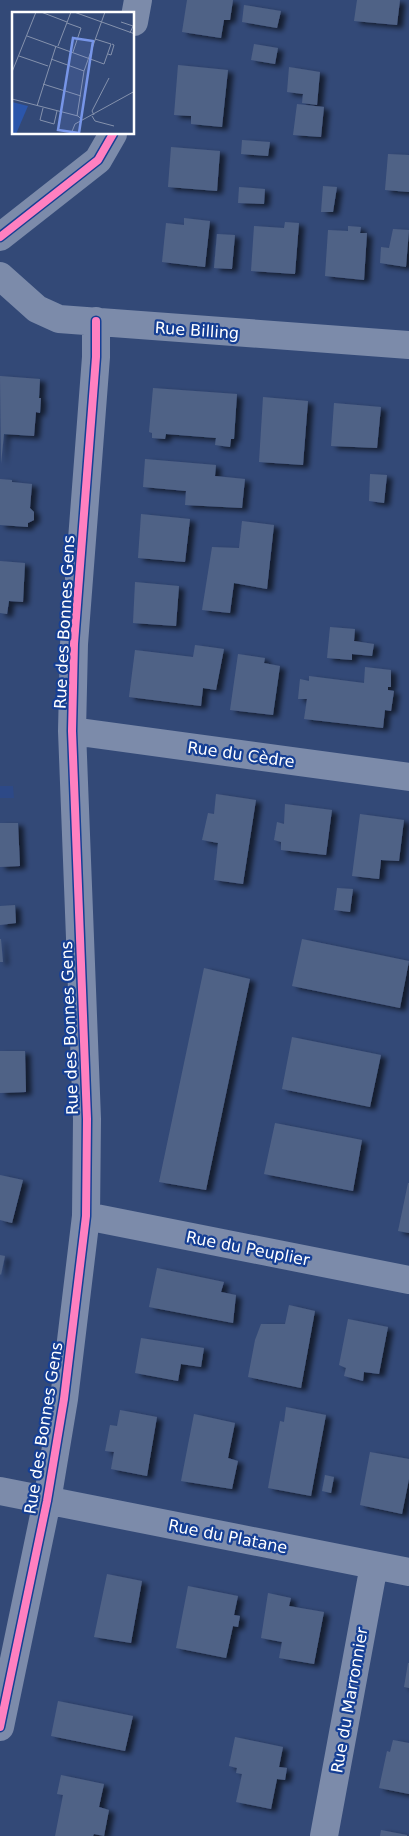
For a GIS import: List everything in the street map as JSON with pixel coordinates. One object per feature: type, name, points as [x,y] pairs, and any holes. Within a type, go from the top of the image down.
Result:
[{"type":"street","points":[[135,16],[138,0]]},
{"type":"street","points":[[0,237],[98,160],[112,135]]},
{"type":"street","name":"Rue Billing","points":[[0,276],[37,309],[58,319],[409,345]]},
{"type":"street","name":"Rue des Bonnes Gens","points":[[0,1727],[47,1501],[64,1399],[86,1216],[87,1119],[72,731],[74,644],[96,357],[96,322]]},
{"type":"street","name":"Rue du Cèdre","points":[[72,731],[409,776]]},
{"type":"street","name":"Rue du Peuplier","points":[[86,1216],[409,1280]]},
{"type":"street","name":"Rue du Platane","points":[[0,1491],[409,1572]]},
{"type":"street","name":"Rue du Marronnier","points":[[324,1836],[374,1565]]},
{"type":"water","points":[[0,786],[13,786],[14,798],[0,798]]},
{"type":"building","points":[[187,0],[233,0],[230,20],[224,20],[221,38],[182,32]]},
{"type":"building","points":[[357,0],[400,0],[397,25],[354,21]]},
{"type":"building","points":[[244,5],[281,11],[277,28],[242,22]]},
{"type":"building","points":[[254,44],[278,48],[275,64],[251,60]]},
{"type":"building","points":[[178,65],[228,70],[222,127],[191,124],[191,116],[174,115]]},
{"type":"building","points":[[289,67],[320,72],[317,105],[302,103],[303,94],[287,92]]},
{"type":"building","points":[[297,104],[324,107],[321,137],[293,135]]},
{"type":"building","points":[[242,140],[270,142],[268,156],[241,154]]},
{"type":"building","points":[[171,147],[220,151],[217,191],[168,187]]},
{"type":"building","points":[[388,154],[409,155],[409,192],[385,190]]},
{"type":"building","points":[[323,186],[337,187],[333,212],[321,212]]},
{"type":"building","points":[[239,187],[265,189],[264,204],[238,203]]},
{"type":"building","points":[[184,218],[210,221],[205,267],[162,262],[166,223],[184,225]]},
{"type":"building","points":[[285,222],[299,223],[295,274],[251,271],[254,226],[284,228]]},
{"type":"building","points":[[348,226],[361,227],[360,233],[367,233],[364,280],[325,276],[328,230],[348,231]]},
{"type":"building","points":[[393,229],[409,230],[406,267],[380,263],[381,247],[389,248]]},
{"type":"building","points":[[217,234],[235,235],[232,269],[214,268]]},
{"type":"building","points":[[0,376],[40,379],[39,398],[41,398],[40,413],[36,412],[34,436],[4,434],[1,464]]},
{"type":"building","points":[[153,388],[237,394],[234,439],[231,439],[230,447],[215,445],[216,438],[166,434],[165,439],[152,438],[152,433],[149,432]]},
{"type":"building","points":[[263,397],[308,401],[303,465],[259,462]]},
{"type":"building","points":[[334,403],[381,407],[377,448],[331,446]]},
{"type":"building","points":[[145,459],[216,465],[215,476],[245,479],[242,508],[185,505],[186,491],[143,487]]},
{"type":"building","points":[[370,474],[387,475],[384,503],[369,501]]},
{"type":"building","points":[[0,479],[32,484],[30,508],[34,512],[34,520],[28,523],[28,527],[0,525]]},
{"type":"building","points":[[141,514],[190,519],[185,562],[138,558]]},
{"type":"building","points":[[242,521],[274,525],[267,589],[234,583],[230,613],[202,610],[212,547],[239,548]]},
{"type":"building","points":[[0,561],[25,563],[23,602],[9,601],[7,614],[0,613]]},
{"type":"building","points":[[135,582],[179,586],[176,626],[133,623]]},
{"type":"building","points":[[330,627],[355,629],[354,641],[374,644],[372,656],[352,654],[352,660],[327,658]]},
{"type":"building","points":[[195,645],[224,649],[216,690],[203,688],[201,706],[129,697],[135,650],[193,657]]},
{"type":"building","points":[[238,654],[265,658],[264,663],[280,666],[273,715],[230,710]]},
{"type":"building","points":[[365,667],[391,670],[391,687],[388,687],[388,690],[394,691],[391,711],[385,710],[383,728],[304,719],[307,699],[298,699],[300,679],[309,681],[309,676],[364,683]]},
{"type":"building","points":[[216,794],[256,800],[243,884],[214,880],[218,843],[202,840],[208,813],[214,814]]},
{"type":"building","points":[[285,804],[332,810],[326,855],[281,850],[281,842],[274,840],[277,822],[284,824]]},
{"type":"building","points":[[360,814],[404,820],[399,861],[381,860],[379,879],[352,876]]},
{"type":"building","points":[[0,823],[18,823],[20,866],[0,867]]},
{"type":"building","points":[[337,888],[353,889],[350,912],[334,910]]},
{"type":"building","points":[[15,905],[16,923],[0,925],[0,906]]},
{"type":"building","points":[[1,939],[3,962],[0,962]]},
{"type":"building","points":[[302,939],[409,961],[400,1008],[292,986]]},
{"type":"building","points":[[204,968],[250,979],[206,1190],[159,1182]]},
{"type":"building","points":[[292,1037],[381,1055],[370,1107],[282,1089]]},
{"type":"building","points":[[0,1051],[25,1051],[26,1092],[0,1093]]},
{"type":"building","points":[[275,1123],[362,1140],[353,1191],[264,1174]]},
{"type":"building","points":[[0,1175],[23,1180],[12,1223],[0,1220]]},
{"type":"building","points":[[409,1183],[409,1233],[398,1231]]},
{"type":"building","points":[[0,1255],[5,1256],[1,1275],[0,1274]]},
{"type":"building","points":[[157,1268],[224,1282],[221,1292],[236,1295],[233,1323],[149,1307]]},
{"type":"building","points":[[289,1305],[315,1311],[301,1388],[248,1377],[255,1340],[261,1324],[285,1324]]},
{"type":"building","points":[[348,1319],[388,1327],[379,1374],[364,1372],[363,1381],[344,1376],[346,1368],[339,1365]]},
{"type":"building","points":[[141,1338],[204,1348],[201,1367],[181,1364],[178,1381],[135,1373]]},
{"type":"building","points":[[286,1407],[326,1415],[311,1496],[268,1488],[280,1421],[284,1422]]},
{"type":"building","points":[[120,1410],[157,1417],[147,1476],[111,1469],[114,1452],[105,1451],[110,1425],[117,1426]]},
{"type":"building","points":[[194,1414],[235,1423],[228,1458],[238,1461],[232,1489],[181,1481]]},
{"type":"building","points":[[370,1452],[409,1459],[409,1479],[402,1514],[360,1505]]},
{"type":"building","points":[[325,1475],[334,1477],[331,1493],[322,1491]]},
{"type":"building","points":[[107,1574],[142,1581],[131,1643],[94,1637]]},
{"type":"building","points":[[188,1586],[238,1596],[234,1615],[240,1616],[238,1627],[233,1626],[226,1658],[176,1648]]},
{"type":"building","points":[[268,1593],[291,1598],[289,1606],[324,1612],[314,1664],[279,1658],[282,1642],[261,1638]]},
{"type":"building","points":[[409,1663],[409,1688],[404,1687]]},
{"type":"building","points":[[58,1701],[133,1716],[125,1751],[51,1736]]},
{"type":"building","points":[[235,1737],[283,1747],[279,1767],[287,1768],[285,1780],[277,1779],[271,1809],[236,1802],[242,1774],[236,1773],[237,1768],[229,1766]]},
{"type":"building","points":[[393,1740],[409,1743],[409,1794],[379,1788],[387,1751],[390,1752]]},
{"type":"building","points":[[61,1775],[104,1784],[99,1807],[109,1810],[104,1836],[94,1834],[93,1836],[55,1836],[63,1795],[57,1794]]},
{"type":"building","points":[[381,1830],[407,1835],[407,1836],[380,1836]]},
{"type":"cycle path","points":[[0,237],[98,160],[112,135]]},
{"type":"cycle path","points":[[0,1727],[47,1501],[64,1399],[86,1216],[87,1119],[72,731],[74,644],[96,357],[96,321]]}]
